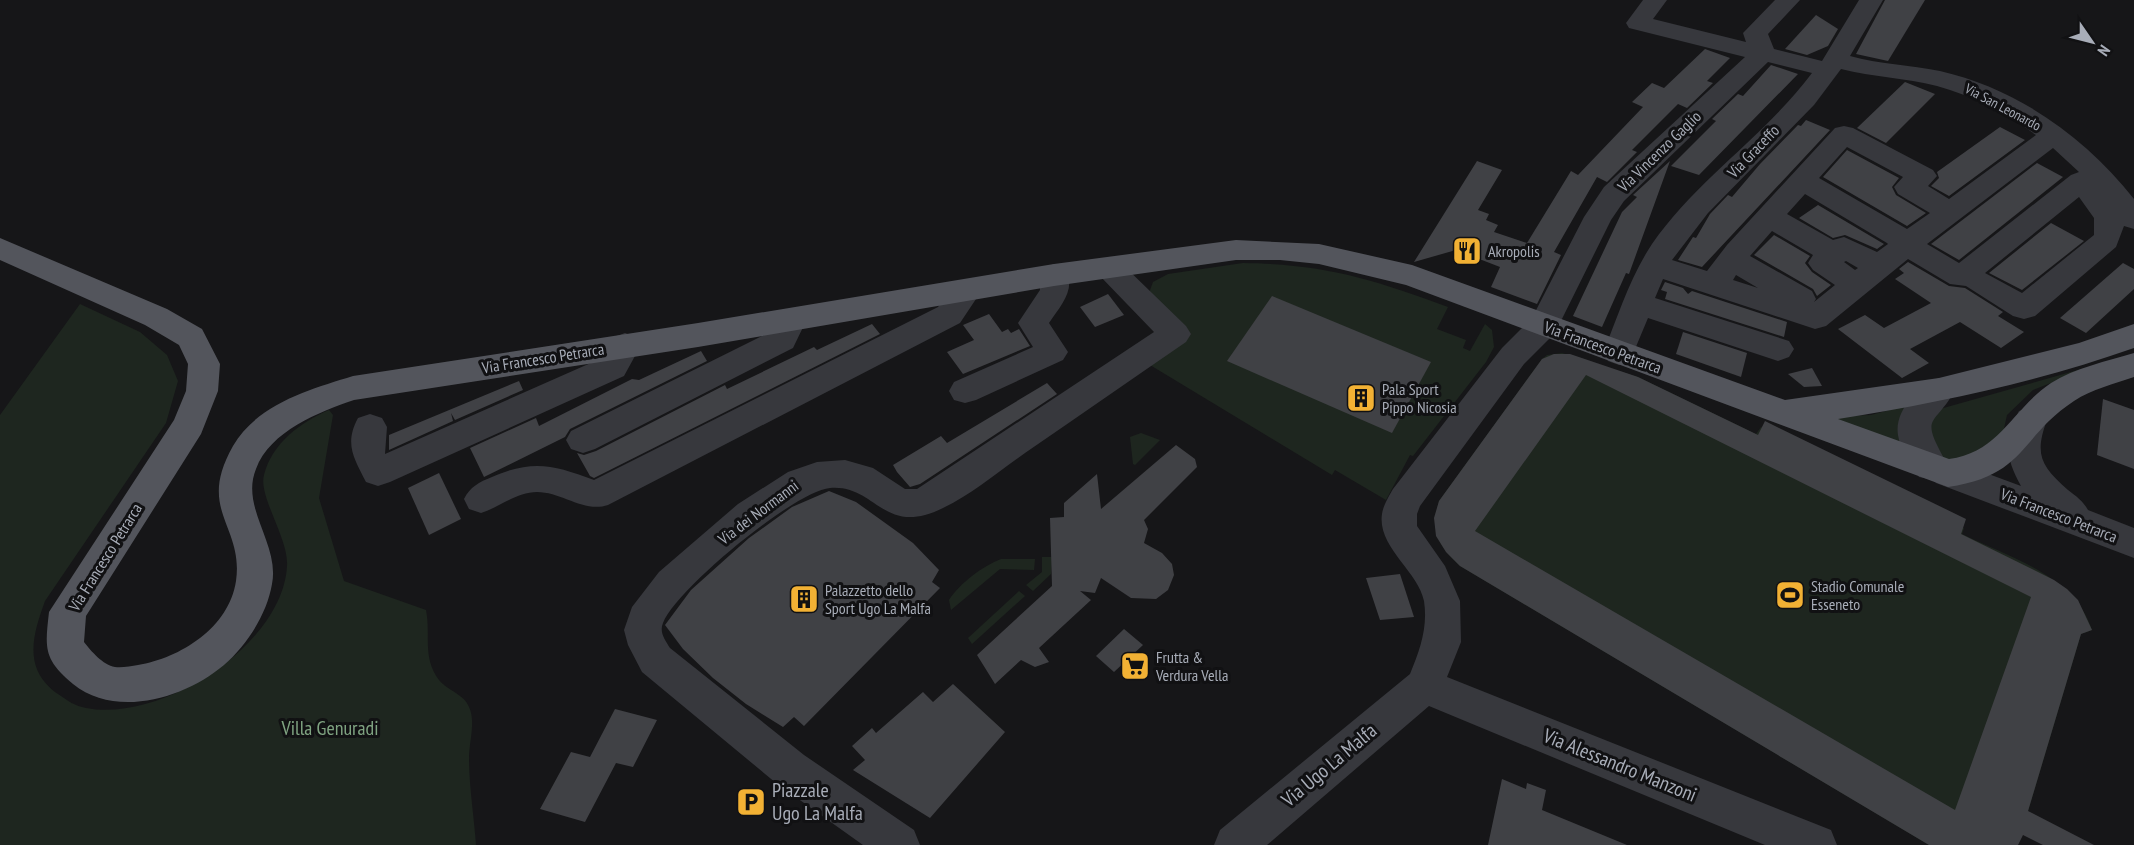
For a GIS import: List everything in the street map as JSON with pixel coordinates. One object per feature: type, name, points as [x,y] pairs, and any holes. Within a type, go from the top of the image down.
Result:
[{"type":"main road","name":"Via Francesco Petrarca","points":[[0,248],[156,317],[190,338],[204,364],[202,391],[189,425],[68,612],[64,647],[83,670],[115,685],[156,682],[196,665],[226,639],[244,613],[255,583],[255,555],[234,502],[238,470],[256,442],[284,417],[312,401],[353,388],[792,320],[1054,275],[1236,250],[1280,250],[1319,254],[1412,276],[1940,470]]},
{"type":"main road","points":[[1940,470],[1963,473],[1991,462],[2009,448],[2031,420],[2062,392],[2108,365],[2134,336]]},
{"type":"main road","points":[[1770,408],[1801,411],[1822,410],[2108,365]]},
{"type":"street","name":"Via San Leonardo","points":[[1655,0],[1638,23],[1763,53],[1832,65],[1928,77],[1957,84],[2014,110],[2048,139],[2085,162],[2134,219]]},
{"type":"street","points":[[1763,53],[1755,33],[1788,0]]},
{"type":"street","name":"Via Graceffo","points":[[1619,353],[1655,265],[1669,242],[1760,141],[1793,111],[1832,65],[1871,0]]},
{"type":"street","name":"Via Vincenzo Gaglio","points":[[1424,686],[1442,642],[1442,601],[1432,577],[1400,529],[1401,506],[1513,356],[1544,325],[1598,217],[1614,194],[1763,53]]},
{"type":"street","points":[[1713,286],[1731,259],[1844,134],[1923,176],[1908,187],[1950,212]]},
{"type":"street","points":[[1819,315],[1907,244],[2048,139],[2107,213],[2110,230],[2106,240],[2024,308],[1979,282]]},
{"type":"street","points":[[1803,181],[1961,277],[2081,181]]},
{"type":"street","points":[[1770,217],[1834,254]]},
{"type":"street","points":[[1857,285],[1823,263],[1844,247],[1880,267]]},
{"type":"street","points":[[1731,259],[1819,315]]},
{"type":"street","points":[[1655,265],[1713,286],[1819,315]]},
{"type":"street","name":"Via dei Normanni","points":[[899,845],[790,769],[656,660],[644,640],[644,621],[651,605],[663,590],[729,532],[797,481],[815,476],[846,474],[860,477],[900,504],[924,501],[961,479],[1175,334],[1109,268]]},
{"type":"street","points":[[964,391],[1052,352],[1034,323],[1055,291],[1054,275]]},
{"type":"street","points":[[481,499],[509,483],[531,476],[546,476],[596,495],[949,315],[967,290]]},
{"type":"street","points":[[1639,304],[1778,349]]},
{"type":"street","points":[[583,440],[782,340],[792,320]]},
{"type":"street","name":"Via Francesco Petrarca","points":[[370,427],[367,451],[378,472],[613,367],[625,345]]},
{"type":"street","points":[[1939,390],[1920,408],[1913,422],[1914,437],[1940,470]]},
{"type":"street","points":[[2031,420],[2023,448],[2028,466],[2046,492],[2085,525]]},
{"type":"street","name":"Via Francesco Petrarca","points":[[1940,470],[2134,543]]},
{"type":"street","name":"Via Ugo La Malfa","points":[[1235,845],[1424,686]]},
{"type":"street","name":"Via Alessandro Manzoni","points":[[1424,686],[1816,845]]},
{"type":"green space","points":[[1243,263],[1299,266],[1348,275],[1396,288],[1448,307],[1437,329],[1466,340],[1463,348],[1470,351],[1485,324],[1492,330],[1494,347],[1486,362],[1413,456],[1410,455],[1386,500],[1335,470],[1332,475],[1150,365],[1188,336],[1149,293],[1153,282],[1168,274]]},
{"type":"green space","name":"Villa Genuradi","points":[[80,304],[140,332],[167,355],[178,381],[166,423],[45,601],[34,640],[35,663],[39,674],[62,697],[78,706],[116,709],[148,703],[182,690],[213,672],[241,650],[264,624],[280,595],[287,566],[283,543],[263,484],[268,464],[281,444],[298,427],[329,410],[333,415],[319,498],[344,581],[426,610],[430,663],[439,680],[467,703],[471,713],[469,769],[476,845],[0,845],[0,415]]},
{"type":"green space","name":"Stadio Comunale Esseneto","points":[[1562,353],[1638,377],[1756,434],[1761,427],[1964,528],[1962,534],[2038,570],[2071,595],[2083,611],[2092,630],[2081,634],[2018,845],[1929,845],[1460,566],[1452,558],[1441,544],[1436,530],[1435,521],[1439,501],[1542,359],[1547,355]]},
{"type":"green space","points":[[2099,364],[2033,390],[2007,415],[2003,433],[1961,463],[1940,459],[1925,422],[1940,409]]},
{"type":"green space","points":[[1908,405],[1911,449],[1825,417],[1871,415]]},
{"type":"green space","points":[[1141,433],[1160,440],[1135,465],[1130,437]]},
{"type":"green space","points":[[1042,557],[1052,557],[1051,574],[1033,591],[1026,585],[1042,572]]},
{"type":"green space","points":[[1001,559],[1035,559],[1034,570],[1000,569],[951,610],[949,600],[959,587]]},
{"type":"green space","points":[[1019,591],[1025,596],[972,644],[968,638]]},
{"type":"building","points":[[1885,0],[1925,0],[1888,61],[1856,54]]},
{"type":"building","points":[[1816,15],[1838,29],[1828,46],[1807,55],[1785,49]]},
{"type":"building","points":[[1705,49],[1730,58],[1707,81],[1713,83],[1687,108],[1678,104],[1632,150],[1637,152],[1607,182],[1597,177],[1554,252],[1561,255],[1537,304],[1491,287],[1500,267],[1456,250],[1414,262],[1477,161],[1502,170],[1478,210],[1489,214],[1486,220],[1498,225],[1494,232],[1527,243],[1571,171],[1578,175],[1643,107],[1632,102],[1652,83],[1664,88]]},
{"type":"building","points":[[1771,65],[1798,74],[1699,175],[1671,166],[1716,121],[1712,119],[1738,94],[1743,96]]},
{"type":"building","points":[[1905,82],[1935,94],[1886,143],[1857,128]]},
{"type":"building","points":[[1806,120],[1830,130],[1702,267],[1678,260],[1693,237],[1696,238],[1710,214],[1728,195],[1732,197],[1760,164],[1798,125],[1801,126]]},
{"type":"building","points":[[2000,127],[2025,140],[1949,196],[1931,186],[1939,178],[1937,172]]},
{"type":"building","points":[[1847,150],[1899,178],[1892,187],[1896,195],[1926,213],[1907,226],[1823,177]]},
{"type":"building","points":[[1670,161],[1629,274],[1626,273],[1602,327],[1573,316],[1622,212],[1637,197],[1633,195]]},
{"type":"building","points":[[2037,163],[2063,177],[1959,260],[1931,244]]},
{"type":"building","points":[[1818,205],[1884,244],[1877,249],[1845,235],[1833,238],[1799,218]]},
{"type":"building","points":[[2051,223],[2084,241],[2022,290],[1989,273]]},
{"type":"building","points":[[1774,235],[1810,256],[1805,263],[1812,272],[1831,285],[1817,296],[1813,289],[1754,255]]},
{"type":"building","points":[[1908,262],[1949,286],[1965,288],[2003,312],[1998,316],[2024,332],[2001,348],[1960,322],[1910,349],[1929,363],[1902,378],[1838,329],[1865,315],[1884,328],[1931,303],[1895,279],[1904,273],[1899,269]]},
{"type":"building","points":[[2123,263],[2134,269],[2134,289],[2086,333],[2060,318]]},
{"type":"building","points":[[1665,282],[1683,288],[1688,294],[1692,291],[1787,322],[1784,337],[1665,299],[1667,292],[1661,290]]},
{"type":"building","points":[[1108,294],[1124,315],[1095,327],[1080,307]]},
{"type":"building","name":"Pala Sport Pippo Nicosia","points":[[1272,296],[1431,362],[1392,433],[1227,361]]},
{"type":"building","points":[[989,314],[1002,332],[1008,329],[1011,333],[1019,329],[1030,346],[963,374],[947,352],[974,340],[963,325]]},
{"type":"building","points":[[872,324],[880,334],[594,478],[590,476],[577,453],[584,455],[596,451],[725,385],[727,389],[814,347],[817,350]]},
{"type":"building","points":[[1683,332],[1747,353],[1741,377],[1676,354]]},
{"type":"building","points":[[701,351],[707,361],[570,429],[565,437],[484,477],[470,448],[536,418],[539,426],[632,379],[639,380]]},
{"type":"building","points":[[1554,354],[1570,354],[1638,377],[1758,435],[1765,421],[1966,519],[1961,534],[2054,580],[2067,589],[2078,600],[2092,630],[2081,634],[2028,811],[2094,845],[2043,845],[2023,835],[2018,845],[1929,845],[1460,566],[1446,552],[1436,536],[1434,518],[1439,501],[1542,359]],"holes":[[[1586,375],[2031,597],[1955,810],[1475,531]]]},
{"type":"building","points":[[1812,368],[1822,386],[1804,387],[1788,374]]},
{"type":"building","points":[[519,381],[523,390],[455,420],[451,413],[453,421],[389,450],[389,435]]},
{"type":"building","points":[[1047,383],[1057,394],[920,484],[910,487],[893,465],[941,436],[947,443]]},
{"type":"building","points":[[2103,399],[2134,410],[2134,469],[2097,455]]},
{"type":"building","points":[[1176,445],[1195,459],[1197,467],[1144,520],[1148,529],[1144,543],[1162,553],[1172,564],[1174,575],[1168,590],[1156,599],[1131,598],[1101,578],[1095,593],[1080,591],[1091,600],[1039,648],[1049,662],[1035,667],[1021,660],[995,684],[977,655],[1052,586],[1050,518],[1064,517],[1064,503],[1097,474],[1101,509]]},
{"type":"building","points":[[439,473],[461,519],[429,535],[408,488]]},
{"type":"building","name":"Palazzetto dello Sport Ugo La Malfa","points":[[829,491],[856,502],[913,543],[939,570],[932,582],[940,588],[804,726],[794,717],[783,727],[746,704],[713,678],[683,649],[665,625],[691,590],[749,538],[792,507]]},
{"type":"building","points":[[1400,574],[1414,617],[1380,620],[1366,578]]},
{"type":"building","points":[[1124,629],[1143,645],[1114,672],[1096,656]]},
{"type":"building","points":[[953,684],[1005,732],[930,818],[853,770],[865,760],[852,746],[872,728],[876,733],[923,692],[933,702]]},
{"type":"building","points":[[615,709],[657,720],[633,767],[616,763],[585,822],[540,809],[571,752],[590,757]]},
{"type":"building","points":[[1502,779],[1526,789],[1527,783],[1546,790],[1542,810],[1627,845],[1488,845]]},
{"type":"place","name":"Akropolis","points":[[1467,251]]},
{"type":"place","name":"Pala Sport Pippo Nicosia","points":[[1361,398]]},
{"type":"place","name":"Stadio Comunale Esseneto","points":[[1790,595]]},
{"type":"place","name":"Palazzetto dello Sport Ugo La Malfa","points":[[804,599]]},
{"type":"place","name":"Frutta & Verdura Vella","points":[[1135,666]]},
{"type":"place","name":"Piazzale Ugo La Malfa","points":[[751,802]]}]
